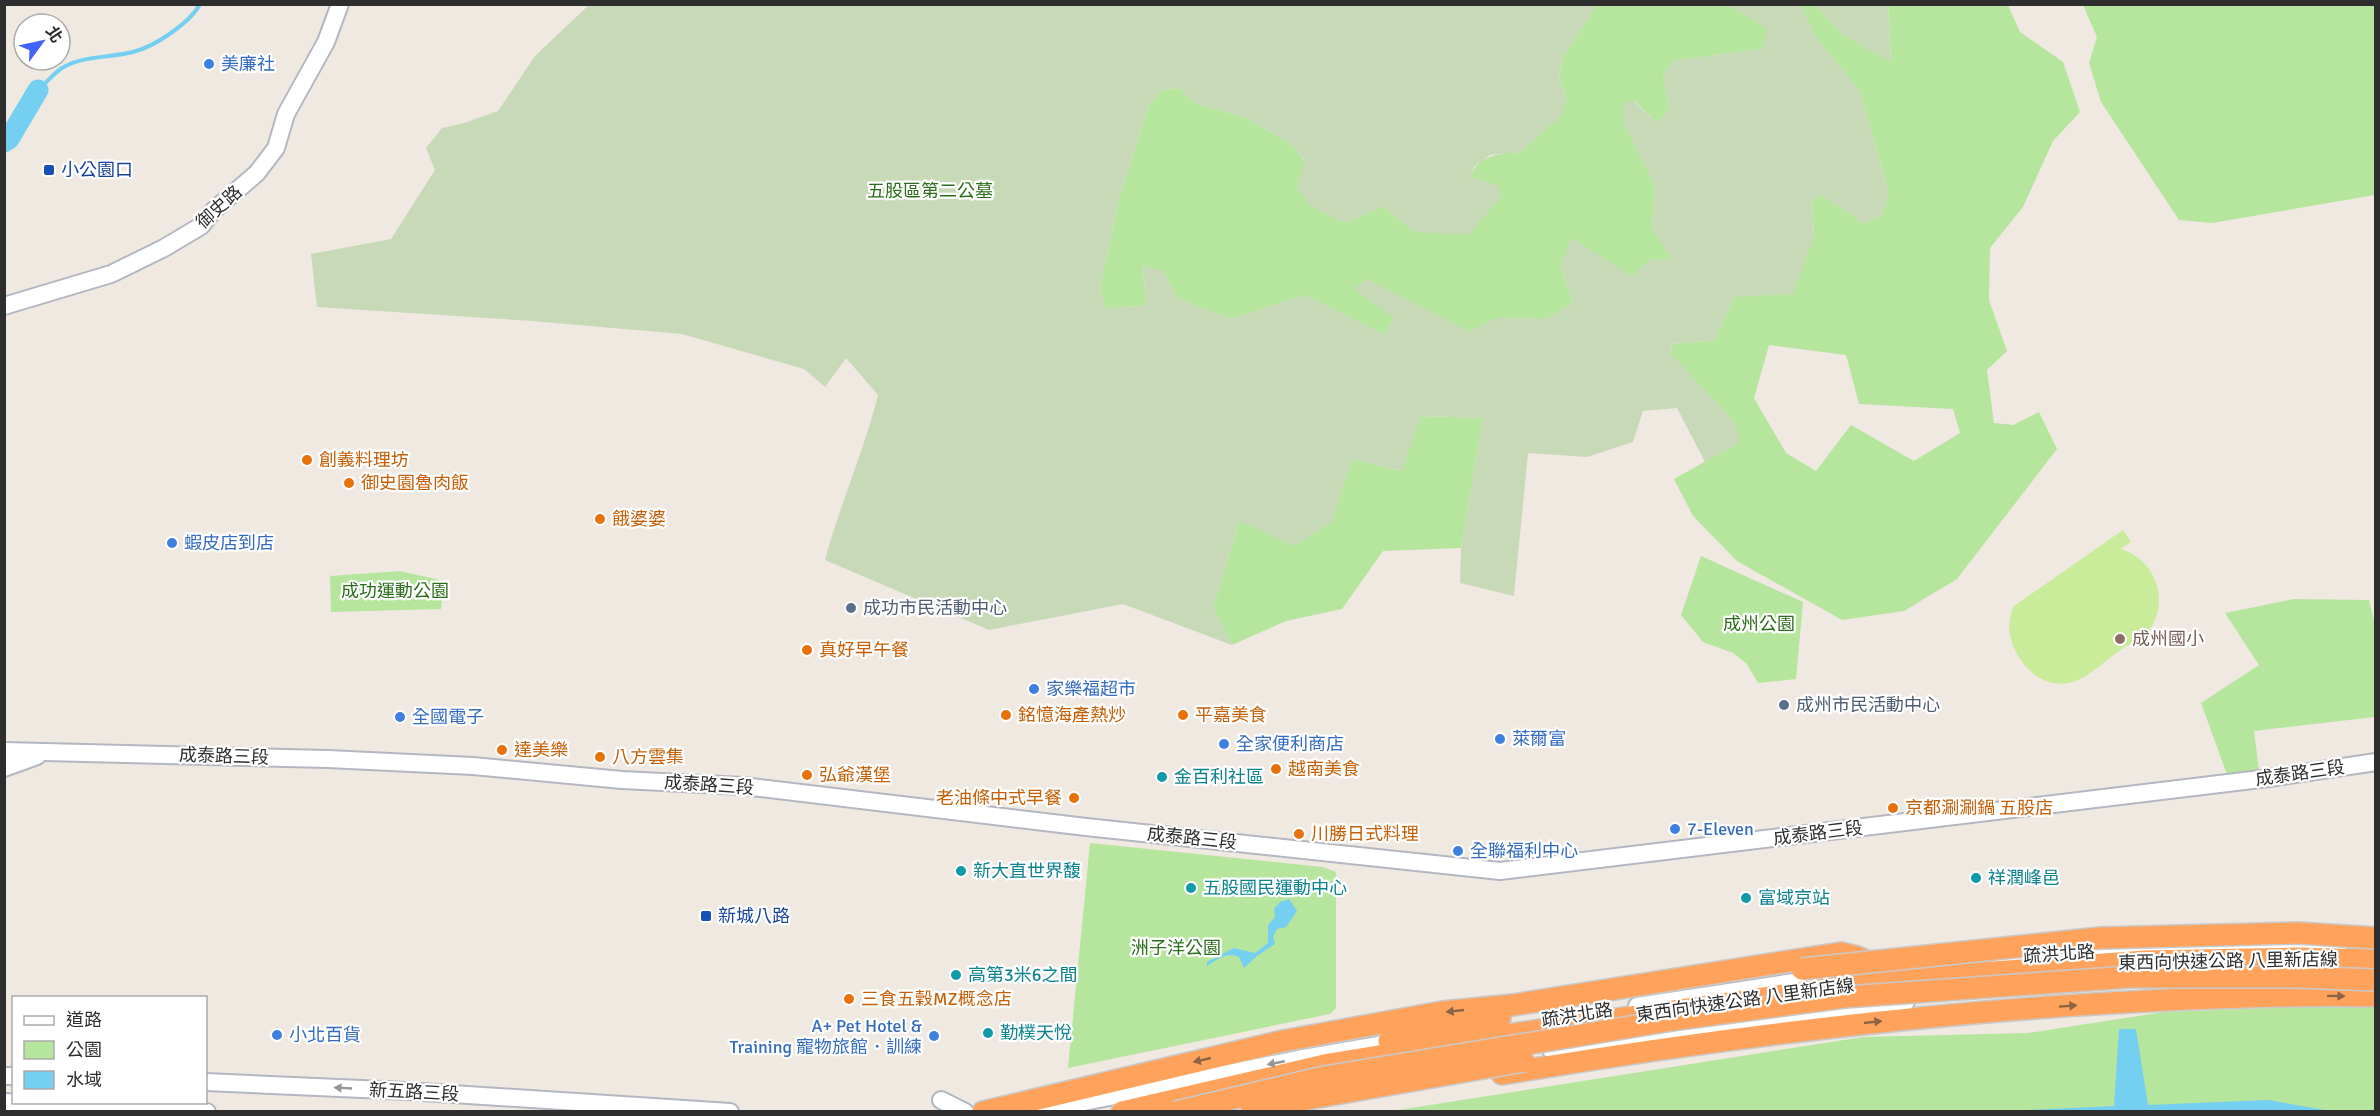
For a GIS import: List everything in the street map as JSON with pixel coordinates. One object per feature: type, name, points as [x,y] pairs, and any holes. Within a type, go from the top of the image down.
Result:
[{"type":"highway","points":[[1348,1049],[1515,1015],[1802,969],[2100,938],[2298,933],[2376,937]]},
{"type":"highway","points":[[983,1112],[1283,1041],[1442,1012],[1513,1005],[1841,953],[1878,966],[1893,967]]},
{"type":"highway","name":"東西向快速公路 八里新店線","points":[[1122,1112],[1329,1064],[1588,1023],[1896,979],[2145,961],[2298,958],[2376,961]]},
{"type":"highway","name":"東西向快速公路 八里新店線","points":[[1176,1112],[1324,1077],[1679,1019],[1845,997],[2130,977],[2295,977],[2376,980]]},
{"type":"highway","points":[[1321,1091],[1371,1096],[1711,1042],[1941,1015],[2296,995],[2376,996]]},
{"type":"highway","points":[[1251,1112],[1307,1099],[1524,1061],[1762,1026],[1816,1014]]},
{"type":"street","name":"御史路","points":[[4,306],[111,274],[164,249],[201,226],[214,210],[257,173],[276,148],[286,114],[326,42],[340,4]]},
{"type":"street","name":"成泰路三段","points":[[4,751],[328,759],[473,766],[622,780],[743,786],[1086,827],[1500,871],[2269,778],[2376,762]]},
{"type":"street","points":[[4,768],[44,753]]},
{"type":"street","name":"疏洪北路","points":[[1034,1112],[1348,1049],[1893,967],[2173,946],[2321,945],[2376,937]]},
{"type":"street","name":"疏洪北路","points":[[1223,1112],[1487,1059],[1904,1002],[2011,992],[2296,981],[2376,961]]},
{"type":"street","name":"新五路三段","points":[[207,1082],[406,1091],[730,1112]]},
{"type":"street","points":[[941,1100],[965,1112]]},
{"type":"street","points":[[45,1104],[207,1112]]},
{"type":"green space","name":"五股區第二公墓","points":[[590,4],[1597,5],[1562,59],[1559,79],[1567,98],[1560,117],[1521,152],[1490,155],[1474,167],[1470,177],[1497,185],[1502,195],[1469,235],[1414,232],[1383,206],[1347,222],[1337,220],[1309,205],[1297,187],[1304,160],[1293,145],[1247,118],[1195,103],[1179,88],[1161,90],[1148,107],[1119,199],[1100,288],[1106,309],[1146,305],[1143,266],[1163,271],[1178,299],[1232,319],[1305,295],[1385,335],[1394,318],[1354,289],[1368,279],[1469,332],[1496,318],[1546,319],[1573,303],[1560,264],[1572,238],[1632,276],[1650,259],[1672,260],[1652,228],[1655,185],[1624,123],[1624,103],[1634,102],[1658,123],[1670,107],[1663,77],[1673,61],[1763,49],[1767,28],[1728,5],[1800,5],[1815,36],[1860,92],[1889,193],[1882,215],[1864,223],[1820,194],[1812,202],[1814,236],[1793,294],[1734,297],[1714,340],[1672,344],[1671,354],[1734,421],[1740,442],[1705,462],[1677,408],[1643,411],[1633,442],[1587,457],[1528,453],[1514,596],[1460,583],[1461,548],[1483,418],[1421,416],[1402,471],[1352,459],[1331,523],[1294,546],[1239,521],[1213,608],[1232,645],[1123,604],[989,630],[825,560],[878,395],[846,358],[825,387],[804,369],[682,334],[532,321],[317,307],[311,254],[391,239],[435,170],[426,148],[442,128],[498,111],[535,56]]},
{"type":"green space","points":[[1597,5],[1728,5],[1768,28],[1763,49],[1673,61],[1663,77],[1670,107],[1658,123],[1635,102],[1624,123],[1655,185],[1652,228],[1673,260],[1632,277],[1560,264],[1573,303],[1546,319],[1496,318],[1469,333],[1367,279],[1394,318],[1385,335],[1305,295],[1232,319],[1178,299],[1163,271],[1143,267],[1146,305],[1106,309],[1100,288],[1119,199],[1148,107],[1161,90],[1179,88],[1195,103],[1247,118],[1293,145],[1347,222],[1383,206],[1414,232],[1497,185],[1470,177],[1474,169],[1484,160],[1498,155],[1521,152],[1567,98],[1559,79],[1562,59]]},
{"type":"green space","points":[[1800,5],[1815,5],[1844,35],[1891,61],[1888,5],[2008,5],[2020,32],[2063,62],[2080,112],[2053,141],[2023,207],[1990,248],[1989,300],[2007,351],[1987,370],[1994,423],[2013,425],[2039,412],[2057,449],[1957,579],[1904,611],[1842,620],[1737,561],[1693,516],[1674,479],[1740,442],[1671,354],[1672,344],[1714,340],[1734,297],[1814,236],[1812,201],[1820,194],[1864,223],[1882,215],[1889,193],[1860,92],[1815,36]],"holes":[[[1769,345],[1846,355],[1859,404],[1953,409],[1960,433],[1914,461],[1851,425],[1816,471],[1786,453],[1754,398]]]},
{"type":"green space","points":[[1815,5],[1888,5],[1891,62],[1844,35]]},
{"type":"green space","points":[[2083,5],[2375,5],[2375,195],[2212,223],[2179,220],[2101,102],[2089,63],[2097,37]]},
{"type":"green space","points":[[1420,416],[1483,418],[1461,548],[1383,551],[1342,609],[1286,621],[1232,645],[1213,608],[1239,521],[1331,522],[1352,459],[1401,471]]},
{"type":"green space","points":[[2123,530],[2131,542],[2121,549],[2142,561],[2155,580],[2159,603],[2152,626],[2142,636],[2078,680],[2060,684],[2035,675],[2022,662],[2010,636],[2009,624],[2014,606]]},
{"type":"green space","name":"成州公園","points":[[1701,556],[1803,602],[1796,679],[1758,683],[1746,663],[1733,653],[1703,642],[1681,615]]},
{"type":"green space","name":"成功運動公園","points":[[400,571],[444,581],[441,609],[331,612],[330,576]]},
{"type":"green space","points":[[2294,599],[2369,600],[2375,625],[2375,717],[2254,731],[2259,770],[2229,780],[2201,703],[2259,665],[2225,613]]},
{"type":"green space","name":"洲子洋公園","points":[[1090,843],[1323,867],[1336,872],[1336,1008],[1330,1014],[1068,1068]]},
{"type":"green space","points":[[2375,1004],[2375,1111],[1385,1112],[1863,1037],[2028,1033],[2164,1012]]},
{"type":"water","points":[[1289,899],[1297,911],[1286,927],[1277,929],[1273,937],[1275,944],[1244,968],[1239,957],[1230,955],[1207,966],[1207,962],[1234,948],[1255,953],[1268,943],[1268,925],[1275,917],[1274,909],[1280,902]]},
{"type":"water","points":[[2119,1029],[2136,1029],[2148,1105],[2268,1100],[2331,1111],[2005,1111],[2114,1106]]},
{"type":"waterway","points":[[38,90],[59,70],[70,64],[133,52],[151,45],[180,26],[200,4]]},
{"type":"waterway","points":[[4,142],[9,139],[38,90]]},
{"type":"place","name":"美廉社","points":[[209,64]]},
{"type":"place","name":"小公園口","points":[[49,170]]},
{"type":"place","name":"創義料理坊","points":[[307,460]]},
{"type":"place","name":"御史園魯肉飯","points":[[349,483]]},
{"type":"place","name":"餓婆婆","points":[[600,519]]},
{"type":"place","name":"蝦皮店到店","points":[[172,543]]},
{"type":"place","name":"成功市民活動中心","points":[[851,608]]},
{"type":"place","name":"成州國小","points":[[2120,639]]},
{"type":"place","name":"真好早午餐","points":[[807,650]]},
{"type":"place","name":"家樂福超市","points":[[1034,689]]},
{"type":"place","name":"成州市民活動中心","points":[[1784,705]]},
{"type":"place","name":"銘憶海產熱炒","points":[[1006,715]]},
{"type":"place","name":"平嘉美食","points":[[1183,715]]},
{"type":"place","name":"全國電子","points":[[400,717]]},
{"type":"place","name":"萊爾富","points":[[1500,739]]},
{"type":"place","name":"全家便利商店","points":[[1224,744]]},
{"type":"place","name":"達美樂","points":[[502,750]]},
{"type":"place","name":"八方雲集","points":[[600,757]]},
{"type":"place","name":"越南美食","points":[[1276,769]]},
{"type":"place","name":"弘爺漢堡","points":[[807,775]]},
{"type":"place","name":"金百利社區","points":[[1162,777]]},
{"type":"place","name":"老油條中式早餐","points":[[1074,798]]},
{"type":"place","name":"京都涮涮鍋 五股店","points":[[1893,808]]},
{"type":"place","name":"7-Eleven","points":[[1675,829]]},
{"type":"place","name":"川勝日式料理","points":[[1299,834]]},
{"type":"place","name":"全聯福利中心","points":[[1458,851]]},
{"type":"place","name":"新大直世界馥","points":[[961,871]]},
{"type":"place","name":"祥潤峰邑","points":[[1976,878]]},
{"type":"place","name":"五股國民運動中心","points":[[1191,888]]},
{"type":"place","name":"富域京站","points":[[1746,898]]},
{"type":"place","name":"新城八路","points":[[706,916]]},
{"type":"place","name":"高第3米6之間","points":[[956,975]]},
{"type":"place","name":"三食五穀MZ概念店","points":[[849,999]]},
{"type":"place","name":"勤樸天悅","points":[[988,1033]]},
{"type":"place","name":"小北百貨","points":[[277,1035]]},
{"type":"place","name":"A+ Pet Hotel & Training 寵物旅館．訓練","points":[[934,1036]]}]
